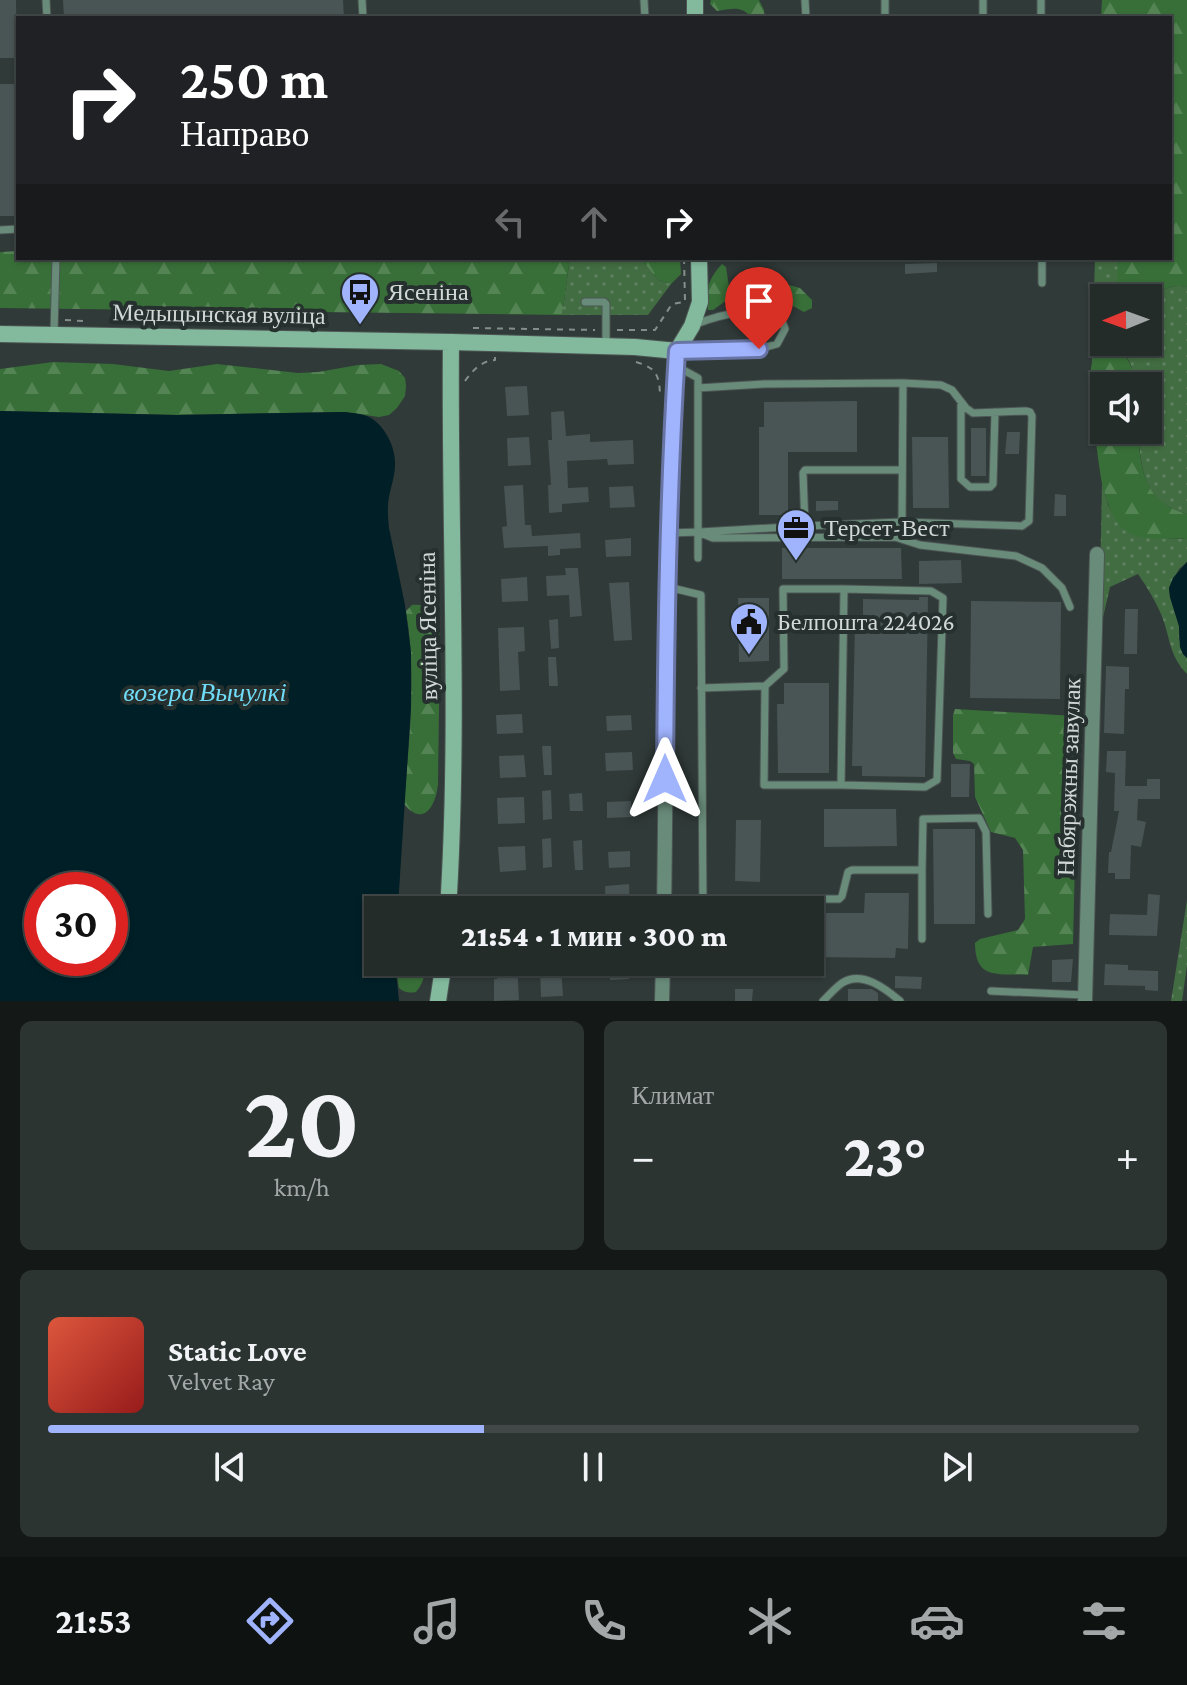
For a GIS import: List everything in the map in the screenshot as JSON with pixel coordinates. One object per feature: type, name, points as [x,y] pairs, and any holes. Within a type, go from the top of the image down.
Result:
[{"type":"street","points":[[664,896],[669,533],[676,359],[700,302],[699,260]]},
{"type":"street","name":"Медыцынская вуліца","points":[[0,334],[54,328],[451,342],[606,338],[676,359]]},
{"type":"street","name":"вуліца Ясеніна","points":[[449,896],[453,725],[451,342]]},
{"type":"street","name":"Набярэжны завулак","points":[[1085,998],[1097,554]]},
{"type":"street","points":[[438,1001],[442,976]]},
{"type":"street","points":[[662,1001],[663,976]]},
{"type":"lane","points":[[54,328],[56,260]]},
{"type":"lane","points":[[1042,260],[1042,283]]},
{"type":"lane","points":[[585,302],[606,304],[606,338]]},
{"type":"lane","points":[[676,359],[759,349],[777,344],[785,329],[781,318],[769,313],[752,312],[722,314],[692,326]]},
{"type":"lane","points":[[676,359],[698,378],[698,558]]},
{"type":"lane","points":[[902,522],[903,383]]},
{"type":"lane","points":[[669,533],[902,522],[1022,526],[1029,521],[1030,412],[973,413],[952,390],[941,385],[764,384],[698,388]]},
{"type":"lane","points":[[961,402],[961,479],[970,487],[990,487],[993,484],[995,412]]},
{"type":"lane","points":[[805,526],[805,470],[902,470]]},
{"type":"lane","points":[[698,532],[713,538],[895,537],[920,545],[1016,556],[1042,568],[1062,588],[1070,607]]},
{"type":"lane","points":[[668,587],[701,595],[703,896]]},
{"type":"lane","points":[[701,688],[765,686],[784,669],[783,589],[931,591],[943,598],[937,780],[925,787],[764,785],[765,686]]},
{"type":"lane","points":[[841,785],[844,589]]},
{"type":"lane","points":[[922,939],[923,819],[979,818],[986,832],[988,914]]},
{"type":"lane","points":[[824,899],[839,899],[842,896],[848,872],[852,870],[922,870]]},
{"type":"lane","points":[[823,1001],[842,983],[856,980],[883,986],[900,1001]]},
{"type":"lane","points":[[991,991],[1085,998]]},
{"type":"path","points":[[466,328],[606,338],[655,330],[672,304],[685,302]]},
{"type":"path","points":[[54,328],[85,321]]},
{"type":"green space","points":[[711,0],[759,0],[765,16],[749,16],[738,9],[717,11],[710,4]]},
{"type":"green space","points":[[1102,0],[1187,0],[1187,287],[1170,287],[1162,291],[1162,284],[1118,284],[1117,279],[1119,260],[1172,260],[1172,16],[1101,16]]},
{"type":"green space","points":[[16,251],[16,260],[570,260],[562,315],[0,308],[0,252]]},
{"type":"green space","points":[[570,260],[642,260],[658,280],[671,284],[648,315],[562,315]]},
{"type":"green space","points":[[642,260],[680,260],[681,274],[671,284],[658,280]]},
{"type":"green space","points":[[1095,260],[1119,260],[1121,284],[1094,284]]},
{"type":"green space","points":[[722,264],[726,267],[730,293],[727,300],[708,310],[709,285]]},
{"type":"green space","points":[[785,284],[800,288],[812,300],[812,308],[804,312],[793,306],[779,306],[771,291]]},
{"type":"green space","points":[[1170,287],[1187,287],[1187,514],[1161,501],[1153,493],[1143,471],[1139,444],[1162,444],[1162,372],[1132,372],[1126,356],[1162,356],[1162,291]]},
{"type":"green space","points":[[1092,356],[1115,356],[1092,363]]},
{"type":"green space","points":[[1096,356],[1125,356],[1132,372],[1091,372]]},
{"type":"green space","points":[[53,362],[113,364],[169,371],[217,364],[298,373],[381,364],[399,371],[405,378],[406,386],[405,396],[397,408],[389,415],[379,417],[344,412],[177,415],[0,411],[0,369]]},
{"type":"green space","points":[[1097,444],[1139,444],[1143,471],[1153,492],[1161,501],[1187,514],[1187,539],[1148,538],[1126,531],[1117,522],[1109,505]]},
{"type":"green space","points":[[1102,483],[1116,519],[1162,538],[1187,539],[1187,562],[1179,569],[1169,588],[1183,654],[1187,658],[1187,674],[1173,653],[1159,609],[1138,574],[1110,587],[1099,635]]},
{"type":"green space","points":[[412,605],[429,608],[440,632],[438,784],[432,806],[423,814],[411,811],[404,804],[412,683],[406,611]]},
{"type":"green space","points":[[955,709],[1074,716],[1078,729],[1073,944],[1033,947],[1028,975],[991,972],[979,964],[976,955],[975,943],[980,939],[1018,930],[1025,919],[1023,850],[1015,838],[991,832],[975,797],[974,764],[956,759],[953,753]]},
{"type":"green space","points":[[1187,900],[1187,966],[1182,1001],[1171,1001]]},
{"type":"green space","points":[[397,976],[424,976],[416,992],[399,988]]},
{"type":"water","name":"возера Вычулкі","points":[[0,411],[177,415],[344,412],[369,417],[380,425],[395,458],[388,520],[411,652],[411,707],[399,896],[364,896],[364,976],[396,976],[399,1001],[0,1001]]},
{"type":"water","points":[[1187,562],[1187,658],[1180,647],[1179,626],[1169,588],[1173,578]]},
{"type":"building","points":[[0,0],[16,0],[16,58],[0,58]]},
{"type":"building","points":[[63,0],[343,0],[344,16],[64,16]]},
{"type":"building","points":[[0,84],[16,84],[16,216],[0,216]]},
{"type":"building","points":[[937,263],[937,272],[905,274],[905,264]]},
{"type":"building","points":[[527,386],[529,415],[507,416],[505,387]]},
{"type":"building","points":[[857,401],[857,452],[788,452],[788,515],[759,515],[759,427],[764,427],[764,402]]},
{"type":"building","points":[[564,411],[566,436],[590,434],[590,442],[633,440],[634,464],[608,465],[607,459],[567,461],[568,488],[588,487],[589,502],[562,504],[562,512],[549,513],[548,440],[552,440],[551,412]]},
{"type":"building","points":[[971,428],[986,428],[986,476],[971,476]]},
{"type":"building","points":[[1007,432],[1020,432],[1019,454],[1005,454]]},
{"type":"building","points":[[529,437],[531,465],[508,466],[507,438]]},
{"type":"building","points":[[912,437],[948,437],[949,508],[913,508]]},
{"type":"building","points":[[523,485],[525,525],[531,525],[532,536],[580,533],[581,548],[560,549],[560,555],[548,556],[548,546],[504,548],[502,527],[507,526],[504,486]]},
{"type":"building","points":[[633,486],[635,507],[610,508],[609,487]]},
{"type":"building","points":[[1055,494],[1066,495],[1066,516],[1054,516]]},
{"type":"building","points":[[816,501],[838,501],[838,510],[816,511]]},
{"type":"building","points":[[631,538],[631,556],[606,557],[605,540]]},
{"type":"building","points":[[782,548],[901,548],[902,579],[782,579]]},
{"type":"building","points":[[961,560],[962,583],[919,584],[919,561]]},
{"type":"building","points":[[565,568],[578,568],[582,616],[570,617],[569,595],[547,596],[546,576],[566,575]]},
{"type":"building","points":[[527,577],[528,601],[502,602],[501,579]]},
{"type":"building","points":[[629,582],[632,640],[614,641],[609,583]]},
{"type":"building","points":[[919,597],[928,597],[925,777],[862,776],[862,766],[852,766],[855,621],[863,621],[863,599],[919,600]]},
{"type":"building","points":[[738,598],[769,598],[769,661],[739,662]]},
{"type":"building","points":[[971,601],[1061,602],[1060,699],[970,698]]},
{"type":"building","points":[[1125,609],[1138,609],[1137,654],[1124,654]]},
{"type":"building","points":[[558,619],[559,648],[551,649],[549,620]]},
{"type":"building","points":[[524,627],[525,651],[518,652],[520,690],[500,691],[498,628]]},
{"type":"building","points":[[548,657],[556,657],[558,686],[549,686]]},
{"type":"building","points":[[1106,666],[1129,667],[1124,734],[1104,733]]},
{"type":"building","points":[[784,683],[829,683],[829,773],[778,773],[777,704],[784,704]]},
{"type":"building","points":[[522,714],[523,733],[497,734],[496,715]]},
{"type":"building","points":[[631,715],[632,730],[607,731],[606,716]]},
{"type":"building","points":[[542,746],[551,746],[552,775],[544,775]]},
{"type":"building","points":[[1107,751],[1126,751],[1125,786],[1147,786],[1147,779],[1160,779],[1160,799],[1138,799],[1137,820],[1146,822],[1141,847],[1131,845],[1130,879],[1115,879],[1115,873],[1108,873],[1109,852],[1119,811],[1114,811],[1115,773],[1106,772]]},
{"type":"building","points":[[632,752],[633,770],[606,771],[605,753]]},
{"type":"building","points":[[524,755],[526,777],[500,778],[499,756]]},
{"type":"building","points":[[951,764],[970,764],[969,797],[951,797]]},
{"type":"building","points":[[551,790],[552,819],[543,820],[542,791]]},
{"type":"building","points":[[582,793],[583,811],[570,811],[569,794]]},
{"type":"building","points":[[524,797],[525,823],[498,824],[497,798]]},
{"type":"building","points":[[631,801],[632,817],[607,818],[607,802]]},
{"type":"building","points":[[824,809],[896,809],[897,846],[824,847]]},
{"type":"building","points":[[736,820],[761,820],[760,882],[735,881]]},
{"type":"building","points":[[933,829],[975,829],[975,924],[934,924]]},
{"type":"building","points":[[551,838],[552,867],[543,868],[542,839]]},
{"type":"building","points":[[582,840],[583,870],[575,870],[573,841]]},
{"type":"building","points":[[525,846],[526,870],[500,872],[498,847]]},
{"type":"building","points":[[630,851],[630,867],[609,868],[608,852]]},
{"type":"building","points":[[629,884],[630,896],[605,896],[605,886]]},
{"type":"building","points":[[865,893],[909,893],[908,949],[896,948],[895,958],[824,957],[824,913],[864,913]]},
{"type":"building","points":[[1148,894],[1160,895],[1157,936],[1109,935],[1110,914],[1147,915]]},
{"type":"building","points":[[1073,959],[1071,982],[1052,982],[1052,960]]},
{"type":"building","points":[[1105,964],[1128,965],[1128,970],[1158,971],[1158,991],[1145,990],[1145,986],[1104,985]]},
{"type":"building","points":[[497,976],[518,976],[519,1000],[494,1001],[494,979]]},
{"type":"building","points":[[540,976],[562,976],[563,996],[541,997]]},
{"type":"building","points":[[610,976],[629,976],[629,979],[610,980]]},
{"type":"building","points":[[895,976],[922,977],[921,989],[895,988]]},
{"type":"building","points":[[735,989],[753,989],[752,1001],[735,1001]]},
{"type":"building","points":[[848,989],[872,989],[878,993],[878,1001],[848,1001]]},
{"type":"place","name":"Ясеніна","points":[[360,326]]},
{"type":"place","name":"Терсет-Вест","points":[[796,562]]},
{"type":"place","name":"Белпошта 224026","points":[[749,656]]},
{"type":"route","points":[[665,779],[669,533],[677,351],[759,349]]}]
